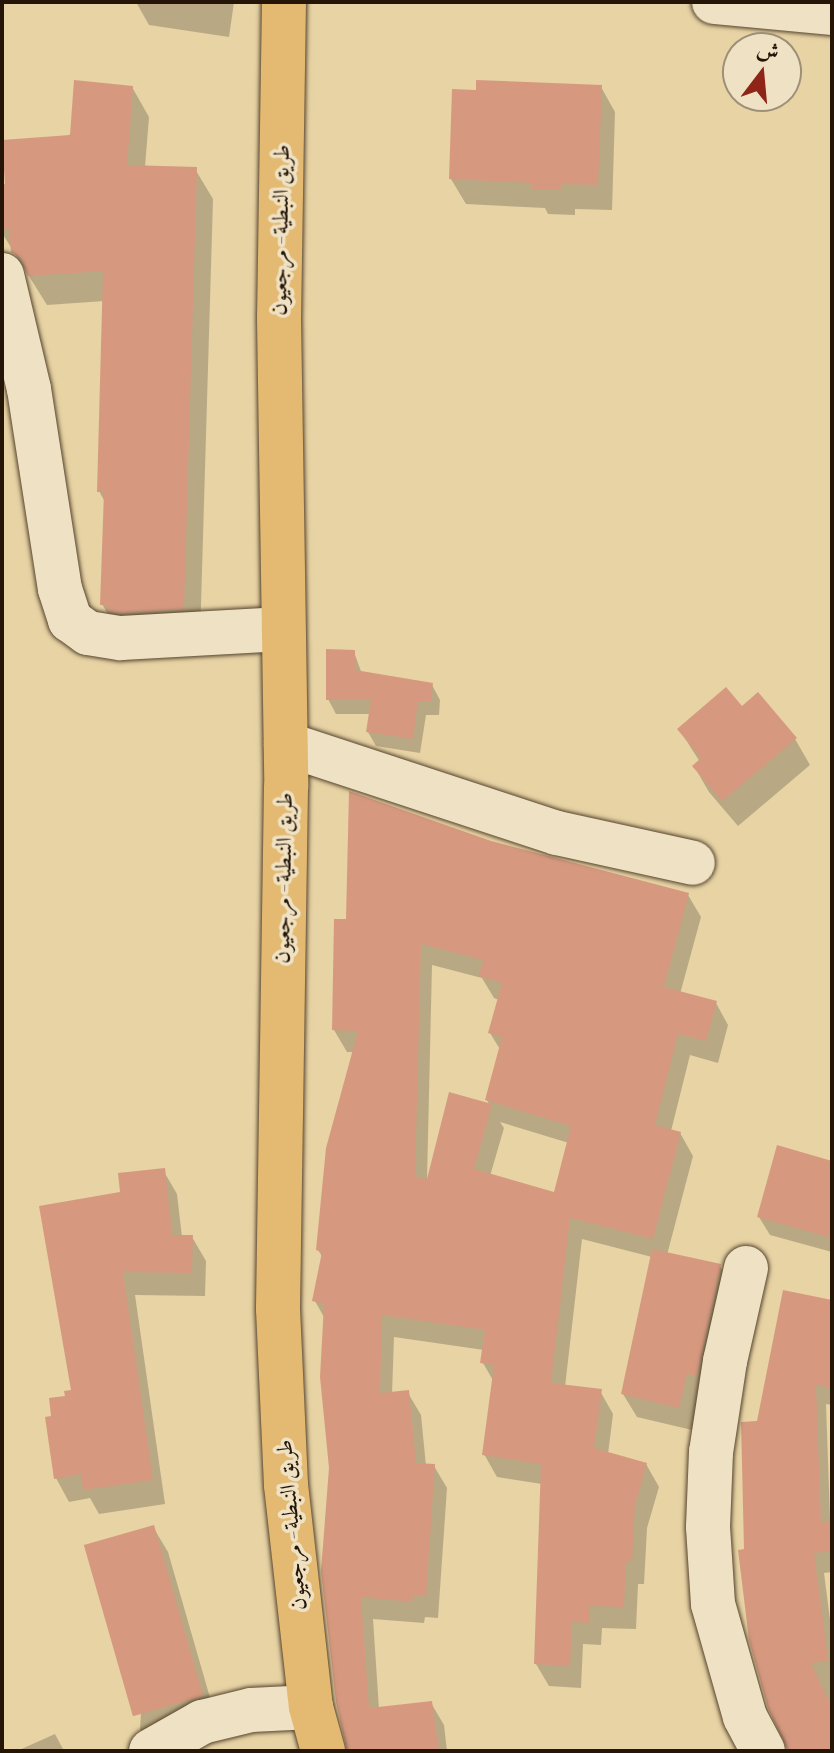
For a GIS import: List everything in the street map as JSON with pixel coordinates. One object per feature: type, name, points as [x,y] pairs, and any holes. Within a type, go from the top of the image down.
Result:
[{"type":"main road","name":"طريق النبطية - مرجعيون","points":[[284,2],[279,318],[286,744],[278,1309],[286,1485],[311,1707],[323,1751]]},
{"type":"street","points":[[714,2],[832,13]]},
{"type":"street","points":[[2,275],[29,389],[60,589],[70,620],[88,633],[121,638],[283,629]]},
{"type":"street","points":[[286,744],[557,833],[693,863]]},
{"type":"street","points":[[746,1268],[725,1361],[711,1452],[708,1527],[713,1604],[745,1717],[763,1751]]},
{"type":"street","points":[[151,1751],[202,1722],[251,1710],[311,1707]]},
{"type":"building","points":[[74,80],[133,86],[127,165],[197,167],[184,609],[122,613],[108,611],[108,605],[100,605],[104,492],[97,492],[103,271],[28,276],[21,258],[11,252],[9,230],[2,230],[2,184],[5,184],[2,140],[70,135]]},
{"type":"building","points":[[476,80],[602,85],[598,185],[561,184],[561,190],[531,189],[532,183],[449,179],[452,89],[476,90]]},
{"type":"building","points":[[326,649],[355,650],[355,670],[433,683],[431,701],[418,701],[413,739],[366,732],[371,700],[326,700]]},
{"type":"building","points":[[726,687],[742,706],[758,692],[797,738],[722,801],[692,766],[701,758],[677,729]]},
{"type":"building","points":[[349,791],[491,841],[689,893],[664,987],[717,1001],[706,1041],[678,1034],[655,1125],[681,1132],[653,1239],[570,1218],[551,1383],[602,1389],[594,1448],[647,1463],[635,1505],[632,1562],[626,1562],[624,1607],[590,1606],[590,1623],[572,1622],[570,1666],[534,1664],[541,1464],[482,1455],[494,1365],[480,1363],[485,1330],[382,1315],[380,1393],[409,1390],[416,1463],[435,1464],[426,1596],[413,1595],[412,1602],[361,1597],[369,1708],[432,1701],[439,1751],[347,1751],[336,1702],[321,1571],[329,1468],[320,1377],[324,1304],[312,1301],[322,1252],[316,1250],[326,1148],[358,1031],[332,1030],[334,919],[346,919]],"holes":[[[421,944],[483,960],[479,976],[502,983],[488,1033],[502,1037],[485,1100],[571,1126],[554,1192],[474,1169],[492,1104],[449,1092],[427,1179],[415,1177]]]},
{"type":"building","points":[[777,1145],[832,1161],[832,1238],[757,1217]]},
{"type":"building","points":[[165,1168],[172,1235],[193,1235],[192,1273],[123,1272],[153,1480],[83,1490],[81,1474],[54,1479],[45,1417],[51,1416],[49,1398],[65,1396],[64,1391],[71,1390],[39,1206],[120,1192],[118,1173]]},
{"type":"building","points":[[652,1249],[721,1264],[697,1376],[687,1374],[679,1408],[621,1394]]},
{"type":"building","points":[[783,1290],[832,1300],[832,1388],[816,1385],[821,1523],[832,1521],[832,1551],[814,1553],[828,1661],[811,1663],[832,1708],[832,1751],[788,1751],[768,1708],[749,1640],[738,1550],[744,1549],[741,1422],[757,1421]]},
{"type":"building","points":[[154,1525],[203,1696],[133,1716],[84,1545]]}]
